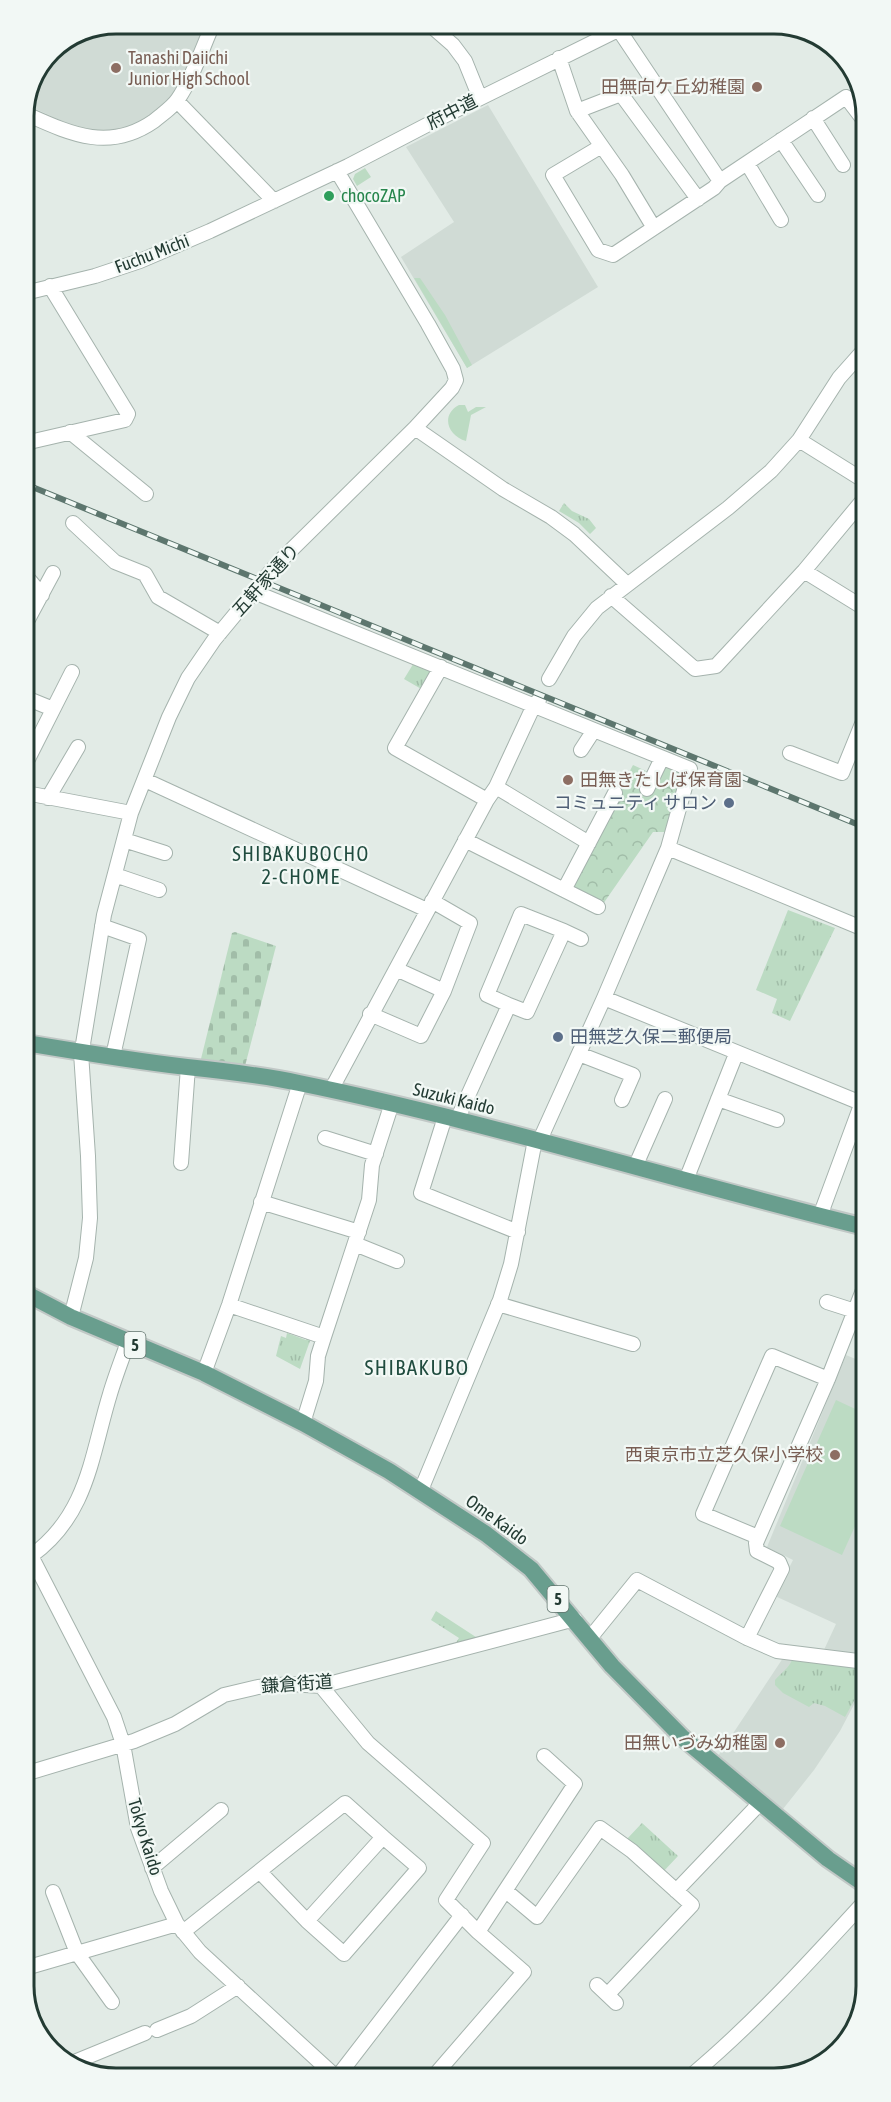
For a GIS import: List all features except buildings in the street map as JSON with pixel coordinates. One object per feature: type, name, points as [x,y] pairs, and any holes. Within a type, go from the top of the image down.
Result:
[{"type":"main road","name":"Suzuki Kaido","points":[[35,1044],[81,1053],[241,1072],[300,1083],[451,1118],[856,1225]]},
{"type":"main road","name":"Ome Kaido","points":[[35,1298],[71,1317],[204,1373],[303,1423],[421,1490],[486,1534],[520,1559],[575,1619],[612,1666],[683,1738],[828,1859],[856,1878]]},
{"type":"street","points":[[35,117],[66,131],[101,139],[130,135],[143,128],[177,101],[208,35]]},
{"type":"street","points":[[442,35],[465,61],[480,98]]},
{"type":"street","name":"府中道","points":[[274,201],[608,35]]},
{"type":"street","points":[[630,35],[720,181]]},
{"type":"street","points":[[559,58],[578,111],[600,147],[622,175],[654,228]]},
{"type":"street","points":[[578,111],[621,94],[698,199]]},
{"type":"street","points":[[600,147],[553,175],[598,250],[613,255],[846,96],[856,110]]},
{"type":"street","points":[[177,101],[274,201]]},
{"type":"street","points":[[813,118],[843,165]]},
{"type":"street","points":[[782,140],[818,195]]},
{"type":"street","points":[[747,163],[781,220]]},
{"type":"street","name":"五軒家通り","points":[[71,1317],[86,1258],[90,1218],[81,1053],[102,926],[131,813],[169,717],[188,678],[220,633],[276,565],[415,428],[452,388],[456,380],[453,369],[337,171]]},
{"type":"street","name":"Fuchu Michi","points":[[35,290],[140,261],[274,201]]},
{"type":"street","points":[[35,441],[125,420],[128,414],[50,286]]},
{"type":"street","points":[[549,679],[574,636],[597,608],[728,508],[771,471],[799,440],[839,378],[856,359]]},
{"type":"street","points":[[415,428],[503,489],[551,517],[574,534],[627,584]]},
{"type":"street","points":[[70,432],[146,494]]},
{"type":"street","points":[[799,440],[856,476]]},
{"type":"street","points":[[611,596],[695,669],[716,666],[856,512]]},
{"type":"street","points":[[74,523],[115,562],[145,574],[158,597],[220,633]]},
{"type":"street","points":[[804,571],[856,603]]},
{"type":"street","points":[[35,608],[53,573]]},
{"type":"street","points":[[35,587],[42,595]]},
{"type":"street","points":[[254,592],[537,703],[594,730],[690,769],[668,848],[604,999],[537,1141],[511,1264],[498,1304],[421,1490]]},
{"type":"street","points":[[441,667],[395,748],[487,800]]},
{"type":"street","points":[[35,744],[72,672]]},
{"type":"street","points":[[35,702],[52,709]]},
{"type":"street","points":[[331,1090],[370,1014],[496,787],[537,703]]},
{"type":"street","points":[[580,750],[594,730]]},
{"type":"street","points":[[790,753],[842,773],[856,739]]},
{"type":"street","points":[[48,798],[78,747]]},
{"type":"street","points":[[647,789],[662,758]]},
{"type":"street","points":[[145,780],[470,923],[444,991],[421,1036],[370,1014]]},
{"type":"street","points":[[496,787],[589,843]]},
{"type":"street","points":[[564,890],[615,793]]},
{"type":"street","points":[[35,796],[131,813]]},
{"type":"street","points":[[124,840],[165,853]]},
{"type":"street","points":[[465,840],[598,907]]},
{"type":"street","points":[[668,848],[856,926]]},
{"type":"street","points":[[115,875],[159,890]]},
{"type":"street","points":[[564,931],[527,1012],[486,995],[520,914],[564,931],[581,939]]},
{"type":"street","points":[[102,926],[139,939],[113,1056]]},
{"type":"street","points":[[396,969],[444,991]]},
{"type":"street","points":[[604,999],[856,1104]]},
{"type":"street","points":[[509,1005],[451,1118],[421,1193],[518,1232]]},
{"type":"street","points":[[579,1054],[633,1075],[622,1100]]},
{"type":"street","points":[[686,1180],[736,1054]]},
{"type":"street","points":[[181,1163],[188,1067]]},
{"type":"street","points":[[204,1373],[229,1305],[300,1083]]},
{"type":"street","points":[[635,1167],[665,1099]]},
{"type":"street","points":[[718,1099],[777,1120]]},
{"type":"street","points":[[303,1423],[316,1381],[318,1356],[369,1200],[372,1165],[392,1104]]},
{"type":"street","points":[[820,1216],[856,1122]]},
{"type":"street","points":[[325,1138],[376,1154]]},
{"type":"street","points":[[261,1202],[357,1238],[397,1261]]},
{"type":"street","points":[[747,1638],[782,1569],[779,1562],[757,1551],[756,1543],[855,1311],[826,1302]]},
{"type":"street","points":[[498,1304],[633,1344]]},
{"type":"street","points":[[229,1305],[324,1337]]},
{"type":"street","points":[[35,1551],[42,1549],[69,1516],[84,1489],[110,1393],[128,1342]]},
{"type":"street","points":[[758,1537],[703,1514],[772,1356],[828,1378]]},
{"type":"street","name":"Tokyo Kaido","points":[[35,1563],[114,1717],[123,1744],[138,1828],[152,1868],[180,1928],[200,1952],[327,2067]]},
{"type":"street","points":[[590,1638],[636,1580],[747,1638],[777,1651],[856,1661]]},
{"type":"street","name":"鎌倉街道","points":[[35,1771],[123,1744],[175,1724],[224,1695],[258,1687],[290,1684],[321,1686],[575,1619]]},
{"type":"street","points":[[321,1686],[368,1743],[483,1843],[446,1900],[478,1932],[524,1972],[441,2067]]},
{"type":"street","points":[[478,1932],[575,1784],[544,1756]]},
{"type":"street","points":[[35,1965],[180,1928],[260,1872],[345,1803],[419,1868],[344,1954],[307,1922],[260,1872]]},
{"type":"street","points":[[676,1891],[760,1803]]},
{"type":"street","points":[[152,1868],[221,1810]]},
{"type":"street","points":[[506,1891],[537,1917],[600,1828],[626,1846],[692,1905],[607,1994]]},
{"type":"street","points":[[307,1922],[383,1837]]},
{"type":"street","points":[[53,1892],[77,1953],[112,2002]]},
{"type":"street","points":[[700,2068],[776,1996],[856,1911]]},
{"type":"street","points":[[344,2067],[462,1915]]},
{"type":"street","points":[[82,2059],[191,2016],[238,1986]]},
{"type":"shaded area","name":"Tanashi Daiichi Junior High School","points":[[204,35],[180,85],[167,104],[136,128],[96,132],[75,127],[35,109],[37,95],[48,71],[71,48],[101,36]]},
{"type":"shaded area","points":[[488,105],[598,287],[467,368],[401,257],[454,222],[406,147]]},
{"type":"shaded area","name":"西東京市立芝久保小学校","points":[[846,1355],[856,1359],[856,1654],[823,1652],[836,1624],[775,1596],[793,1560],[767,1547]]},
{"type":"shaded area","name":"田無いづみ幼稚園","points":[[783,1658],[856,1663],[856,1701],[840,1731],[814,1770],[783,1809],[718,1756]]},
{"type":"green space","points":[[365,168],[371,177],[357,186],[353,179],[355,174]]},
{"type":"green space","points":[[414,278],[420,278],[445,315],[472,365],[467,368]]},
{"type":"green space","points":[[459,405],[465,405],[468,412],[476,407],[486,407],[471,415],[466,441],[455,435],[449,425],[450,414]]},
{"type":"green space","points":[[564,503],[572,511],[589,519],[596,528],[590,534],[579,523],[559,511]]},
{"type":"green space","points":[[415,661],[432,669],[423,690],[404,679]]},
{"type":"green space","points":[[663,760],[686,771],[666,832],[653,832],[603,904],[568,887],[633,765],[657,776]]},
{"type":"green space","points":[[788,910],[835,928],[790,1021],[772,1013],[777,999],[756,990]]},
{"type":"green space","points":[[235,932],[276,946],[245,1066],[200,1063],[232,933]]},
{"type":"green space","points":[[287,1333],[306,1340],[307,1336],[311,1338],[300,1369],[276,1356],[281,1336],[286,1338]]},
{"type":"green space","points":[[836,1400],[856,1409],[856,1524],[842,1555],[780,1526]]},
{"type":"green space","points":[[436,1611],[482,1641],[452,1649],[459,1638],[431,1620]]},
{"type":"green space","points":[[792,1660],[856,1665],[856,1697],[845,1717],[825,1706],[814,1703],[809,1707],[783,1693],[775,1685],[775,1680]]},
{"type":"green space","points":[[642,1823],[678,1856],[662,1873],[626,1840]]},
{"type":"railway","points":[[35,488],[856,824]]},
{"type":"place","name":"Tanashi Daiichi Junior High School","points":[[116,68]]},
{"type":"place","name":"田無向ケ丘幼稚園","points":[[757,87]]},
{"type":"place","name":"chocoZAP","points":[[329,196]]},
{"type":"place","name":"田無きたしば保育園","points":[[568,780]]},
{"type":"place","name":"コミュニティ サロン","points":[[729,803]]},
{"type":"place","name":"田無芝久保二郵便局","points":[[558,1037]]},
{"type":"place","name":"西東京市立芝久保小学校","points":[[835,1455]]},
{"type":"place","name":"田無いづみ幼稚園","points":[[780,1743]]},
{"type":"district","name":"SHIBAKUBOCHO 2-CHOME","points":[[301,866]]},
{"type":"district","name":"SHIBAKUBO","points":[[417,1368]]}]
